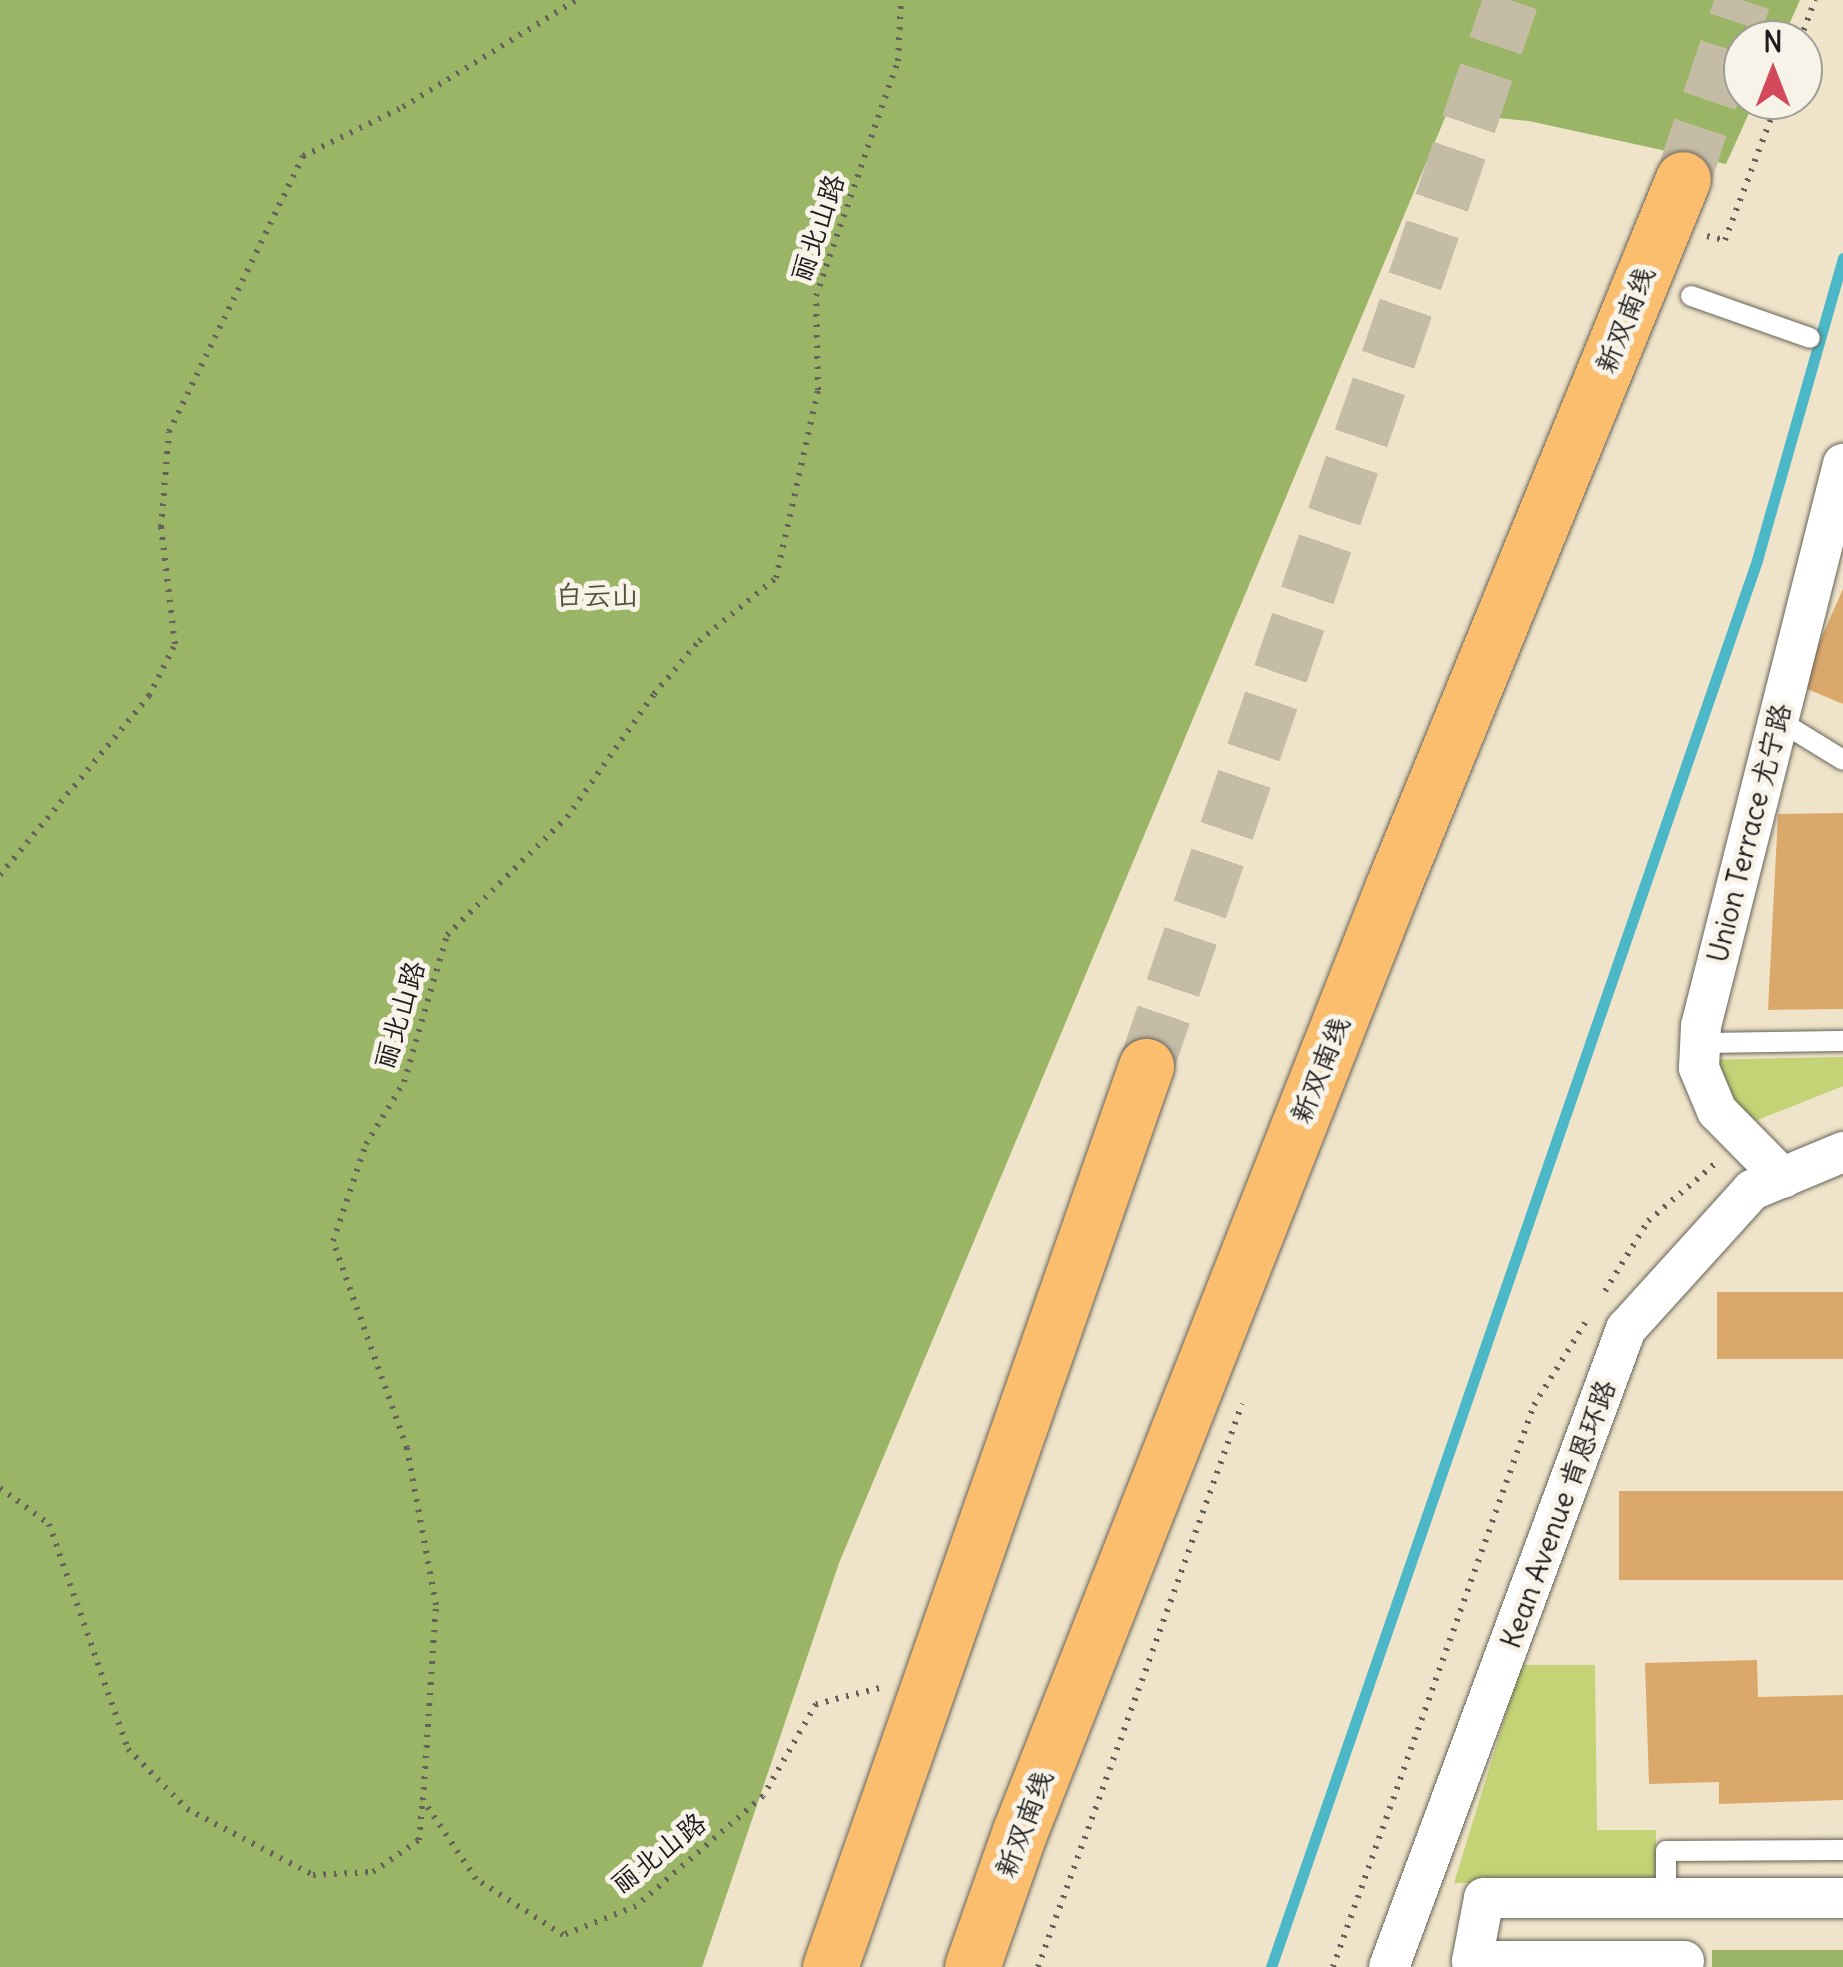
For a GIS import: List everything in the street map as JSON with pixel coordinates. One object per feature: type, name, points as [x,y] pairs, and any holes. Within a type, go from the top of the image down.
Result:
[{"type":"main road","name":"新双南线","points":[[972,1967],[1020,1831],[1393,886],[1683,179]]},
{"type":"main road","points":[[830,1967],[1146,1066]]},
{"type":"street","name":"Union Terrace 尤宁路","points":[[1782,1178],[1718,1111],[1699,1068],[1700,1043],[1707,997],[1843,464]]},
{"type":"street","name":"Kean Avenue 肯恩环路","points":[[1389,1967],[1626,1329],[1752,1190],[1843,1152]]},
{"type":"street","points":[[1416,1896],[1843,1898]]},
{"type":"street","points":[[1484,1898],[1472,1961],[1684,1961]]},
{"type":"lane","points":[[1692,296],[1810,338]]},
{"type":"lane","points":[[1778,720],[1843,760]]},
{"type":"lane","points":[[1700,1043],[1843,1041]]},
{"type":"lane","points":[[1666,1898],[1666,1851],[1843,1850]]},
{"type":"path","points":[[0,874],[149,696],[175,644],[161,527],[168,432],[303,156],[403,106],[576,0]]},
{"type":"path","name":"丽北山路","points":[[901,0],[898,61],[816,296],[818,390],[776,578],[699,641],[654,694],[567,817],[447,935],[404,1082],[366,1144],[333,1241],[407,1448],[436,1605],[422,1800],[476,1879],[563,1935],[636,1906],[762,1796],[816,1704],[883,1687],[920,1707]]},
{"type":"path","points":[[1725,240],[1770,120]]},
{"type":"path","points":[[0,1488],[50,1524],[128,1749],[187,1809],[313,1874],[353,1873],[373,1872],[419,1840],[422,1800]]},
{"type":"green space","name":"白云山","points":[[0,0],[1800,0],[1791,20],[1723,20],[1723,120],[1746,120],[1726,164],[1529,121],[1447,113],[839,1563],[702,1967],[0,1967]]},
{"type":"green space","points":[[1843,1057],[1843,1086],[1735,1129],[1699,1060]]},
{"type":"green space","points":[[1521,1665],[1595,1665],[1597,1830],[1656,1830],[1656,1881],[1454,1883]]},
{"type":"green space","points":[[1712,1950],[1843,1950],[1843,1967],[1712,1967]]},
{"type":"building","points":[[1843,589],[1843,704],[1800,686]]},
{"type":"building","points":[[1843,813],[1843,1009],[1768,1010],[1778,814]]},
{"type":"building","points":[[1717,1292],[1843,1292],[1843,1359],[1717,1359]]},
{"type":"building","points":[[1619,1491],[1843,1491],[1843,1580],[1619,1580]]},
{"type":"building","points":[[1757,1660],[1758,1697],[1843,1695],[1843,1800],[1719,1804],[1719,1782],[1649,1784],[1645,1663]]},
{"type":"waterway","points":[[1271,1967],[1757,560],[1843,258]]},
{"type":"tunnel","points":[[1146,1066],[1511,0]]},
{"type":"tunnel","points":[[1683,179],[1743,0]]}]
